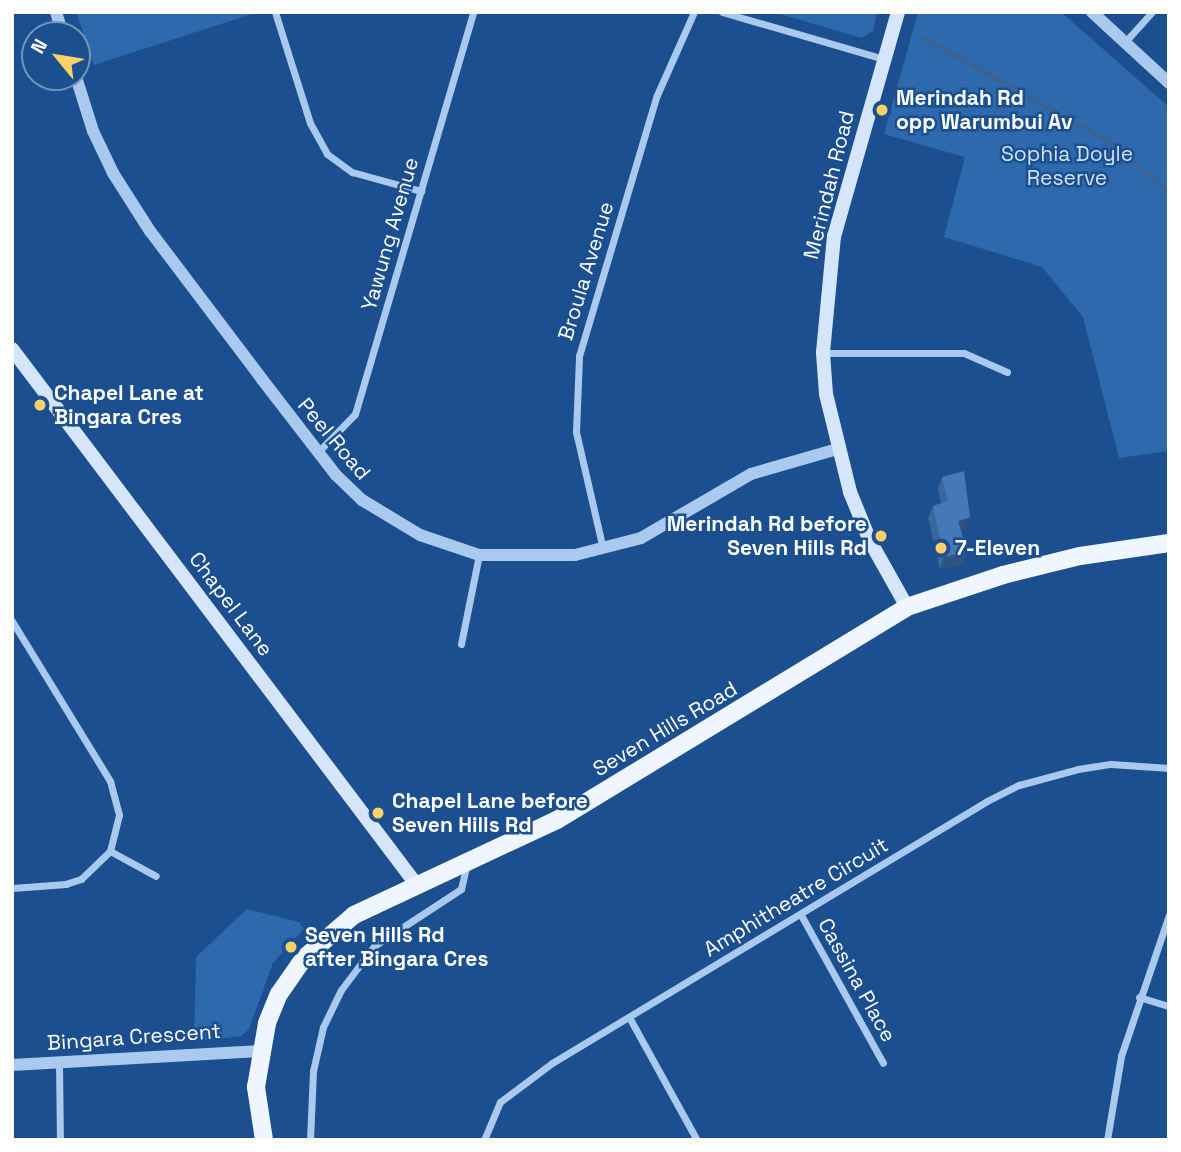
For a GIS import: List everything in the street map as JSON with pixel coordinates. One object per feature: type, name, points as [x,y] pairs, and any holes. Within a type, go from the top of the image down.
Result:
[{"type":"main road","name":"Merindah Road","points":[[898,12],[834,236],[823,353],[837,449],[870,541],[907,607]]},
{"type":"main road","name":"Chapel Lane","points":[[12,349],[416,884]]},
{"type":"main road","name":"Seven Hills Road","points":[[264,1140],[256,1104],[259,1051],[279,994],[311,950],[354,915],[557,820],[907,607],[965,585],[1043,565],[1169,543]]},
{"type":"street","points":[[275,12],[310,123],[327,154],[352,172],[421,191]]},
{"type":"street","name":"Yawung Avenue","points":[[316,453],[355,414],[473,12]]},
{"type":"street","name":"Broula Avenue","points":[[603,549],[576,432],[579,356],[657,94],[694,12]]},
{"type":"street","points":[[722,12],[884,59]]},
{"type":"street","points":[[1092,12],[1169,83]]},
{"type":"street","points":[[1125,42],[1152,12]]},
{"type":"street","name":"Peel Road","points":[[80,91],[93,131],[120,184],[316,453],[362,500],[394,522],[479,555],[547,558],[603,549],[640,538],[751,474],[837,449]]},
{"type":"street","points":[[823,353],[964,353],[1007,372]]},
{"type":"street","points":[[461,645],[479,555]]},
{"type":"street","points":[[12,621],[110,781],[119,815],[110,850],[81,879],[66,884],[12,888]]},
{"type":"street","name":"Amphitheatre Circuit","points":[[484,1140],[492,1113],[510,1092],[629,1017],[1019,785],[1111,764],[1169,768]]},
{"type":"street","points":[[110,850],[156,876]]},
{"type":"street","points":[[310,1140],[313,1071],[323,1027],[341,990],[374,946],[461,890],[467,863]]},
{"type":"street","name":"Cassina Place","points":[[801,915],[883,1063]]},
{"type":"street","points":[[1107,1140],[1121,1056],[1169,915]]},
{"type":"street","points":[[1139,997],[1169,1006]]},
{"type":"street","points":[[629,1017],[697,1140]]},
{"type":"street","name":"Bingara Crescent","points":[[12,1065],[259,1051]]},
{"type":"street","points":[[60,1062],[60,1140]]},
{"type":"green space","points":[[76,12],[258,12],[94,65],[91,56],[91,21],[79,21]]},
{"type":"green space","points":[[773,12],[877,12],[873,31],[862,38]]},
{"type":"green space","name":"Sophia Doyle Reserve","points":[[918,12],[1061,12],[1169,107],[1169,451],[1119,458],[1083,317],[1042,267],[944,237],[965,157],[884,134]]},
{"type":"green space","points":[[247,909],[299,922],[304,929],[273,963],[249,1029],[241,1036],[194,1042],[196,957]]},
{"type":"building","points":[[964,471],[970,517],[958,521],[967,552],[944,557],[933,506],[948,501],[942,477]]},
{"type":"waterway","points":[[924,38],[1112,143],[1169,193]]},
{"type":"place","name":"Merindah Rd opp Warumbui Av","points":[[882,110]]},
{"type":"place","name":"Chapel Lane at Bingara Cres","points":[[40,405]]},
{"type":"place","name":"Merindah Rd before Seven Hills Rd","points":[[881,536]]},
{"type":"place","name":"7-Eleven","points":[[941,548]]},
{"type":"place","name":"Chapel Lane before Seven Hills Rd","points":[[378,813]]},
{"type":"place","name":"Seven Hills Rd after Bingara Cres","points":[[291,947]]}]
